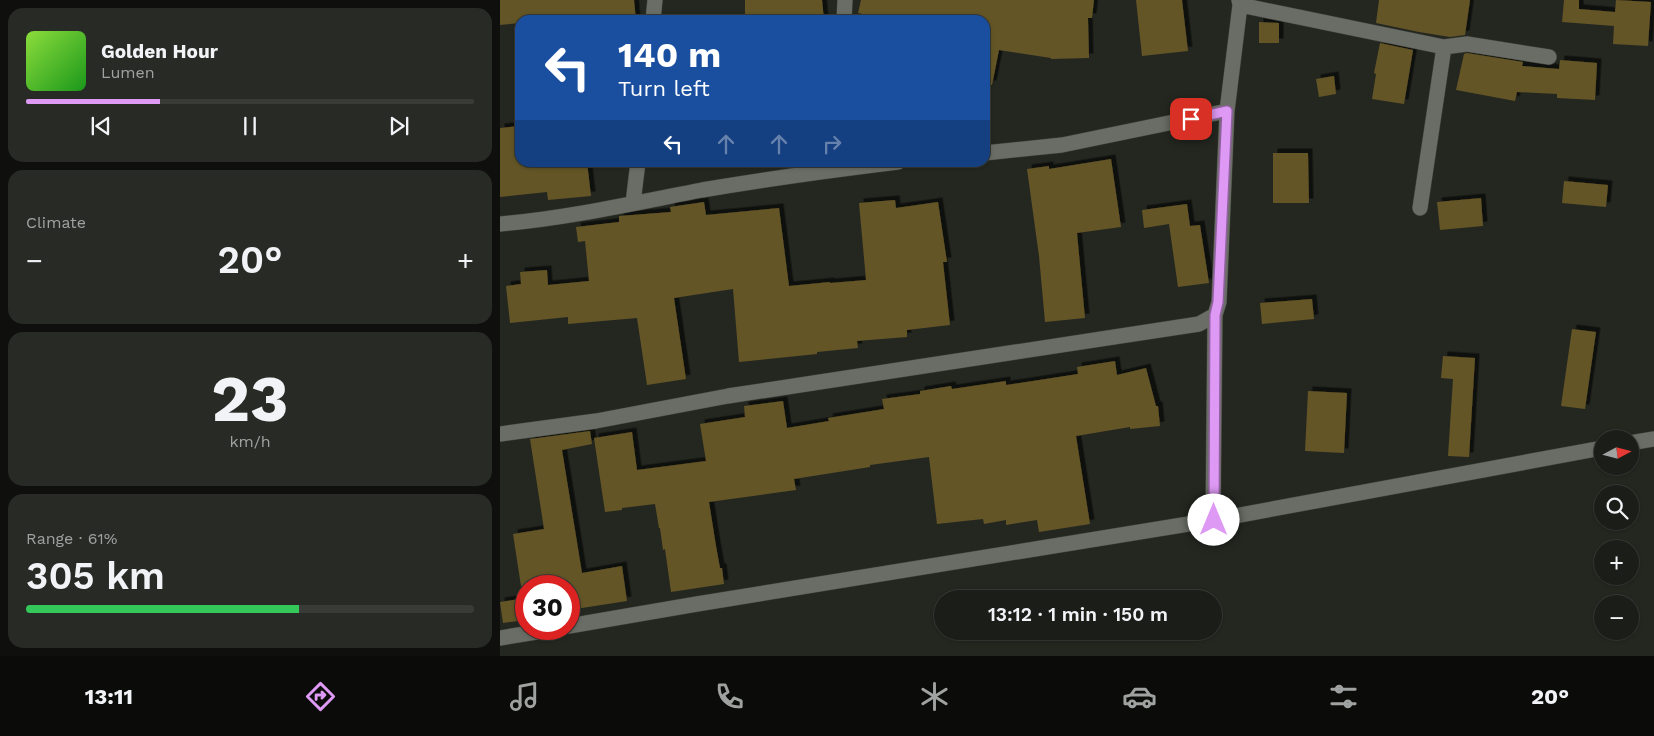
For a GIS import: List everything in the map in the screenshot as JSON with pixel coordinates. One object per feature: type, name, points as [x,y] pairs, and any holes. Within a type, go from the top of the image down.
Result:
[{"type":"street","points":[[654,15],[655,0]]},
{"type":"street","points":[[844,15],[846,0]]},
{"type":"street","points":[[1214,520],[1215,315],[1218,302],[1227,111],[1240,2],[1444,47],[1467,44],[1548,57]]},
{"type":"street","points":[[1420,208],[1444,47]]},
{"type":"street","points":[[990,152],[1062,145],[1227,111]]},
{"type":"street","points":[[633,203],[637,167]]},
{"type":"street","points":[[500,224],[542,220],[826,167]]},
{"type":"street","points":[[500,434],[596,421],[738,395],[1199,324],[1215,315]]},
{"type":"street","points":[[1639,442],[1654,439]]},
{"type":"street","points":[[580,624],[1214,520],[1594,449]]},
{"type":"street","points":[[500,638],[515,636]]},
{"type":"building","points":[[500,0],[634,0],[636,15],[515,15],[515,24],[500,25]]},
{"type":"building","points":[[745,0],[822,0],[824,15],[745,15]]},
{"type":"building","points":[[861,0],[1094,0],[1092,18],[1088,18],[1089,58],[1051,59],[999,50],[992,85],[990,85],[990,15],[867,15],[858,13]]},
{"type":"building","points":[[1136,0],[1182,0],[1188,51],[1142,56]]},
{"type":"building","points":[[1379,0],[1470,0],[1465,35],[1450,37],[1376,23]]},
{"type":"building","points":[[1564,0],[1579,0],[1579,9],[1615,12],[1616,0],[1651,2],[1648,46],[1613,44],[1614,26],[1562,22]]},
{"type":"building","points":[[1259,22],[1279,23],[1279,43],[1259,43]]},
{"type":"building","points":[[1380,43],[1413,50],[1404,104],[1372,99],[1376,74],[1374,73]]},
{"type":"building","points":[[1464,54],[1523,62],[1522,66],[1559,69],[1560,60],[1597,63],[1595,100],[1557,98],[1557,94],[1517,92],[1515,101],[1456,90]]},
{"type":"building","points":[[1334,76],[1336,94],[1319,97],[1316,79]]},
{"type":"building","points":[[515,126],[515,167],[588,167],[591,196],[548,200],[547,192],[500,197],[500,128]]},
{"type":"building","points":[[1273,153],[1308,153],[1309,203],[1273,203]]},
{"type":"building","points":[[1111,159],[1121,227],[1077,233],[1085,318],[1045,322],[1039,256],[1027,169],[1049,166],[1049,169]]},
{"type":"building","points":[[1564,181],[1608,185],[1606,207],[1562,203]]},
{"type":"building","points":[[1481,198],[1483,226],[1440,230],[1437,202]]},
{"type":"building","points":[[895,200],[896,208],[938,202],[947,262],[943,262],[950,325],[907,330],[907,337],[857,341],[858,348],[739,362],[733,289],[674,298],[686,379],[647,385],[637,318],[568,324],[568,317],[510,323],[506,286],[521,284],[520,272],[547,270],[548,285],[589,281],[585,241],[578,242],[576,227],[619,222],[619,216],[671,212],[670,207],[704,202],[706,215],[779,208],[789,286],[866,280],[859,203]]},
{"type":"building","points":[[1187,204],[1190,226],[1200,225],[1209,283],[1178,287],[1169,224],[1144,228],[1142,210]]},
{"type":"building","points":[[1312,299],[1314,319],[1262,324],[1260,303]]},
{"type":"building","points":[[1572,329],[1596,332],[1585,409],[1561,406]]},
{"type":"building","points":[[1443,356],[1475,358],[1469,457],[1448,456],[1453,379],[1441,378]]},
{"type":"building","points":[[1115,361],[1117,375],[1146,368],[1156,406],[1158,406],[1160,426],[1130,429],[1130,427],[1076,436],[1090,524],[1039,532],[1037,520],[1006,525],[1006,520],[984,524],[983,519],[937,524],[929,457],[870,465],[870,467],[794,479],[796,490],[709,502],[724,584],[671,592],[665,549],[663,550],[655,504],[605,512],[594,438],[632,432],[637,470],[706,461],[700,424],[745,417],[744,406],[783,401],[787,428],[829,421],[828,418],[884,409],[882,399],[920,394],[920,391],[951,386],[952,389],[1006,381],[1006,385],[1078,374],[1077,367]]},
{"type":"building","points":[[1308,391],[1347,393],[1344,453],[1305,451]]},
{"type":"building","points":[[590,431],[592,444],[562,450],[582,573],[622,566],[627,601],[580,608],[580,575],[519,575],[513,534],[544,529],[530,439]]},
{"type":"building","points":[[515,600],[515,621],[503,623],[500,602]]},
{"type":"route","points":[[1191,119],[1227,111],[1218,302],[1215,315],[1214,520]]}]
